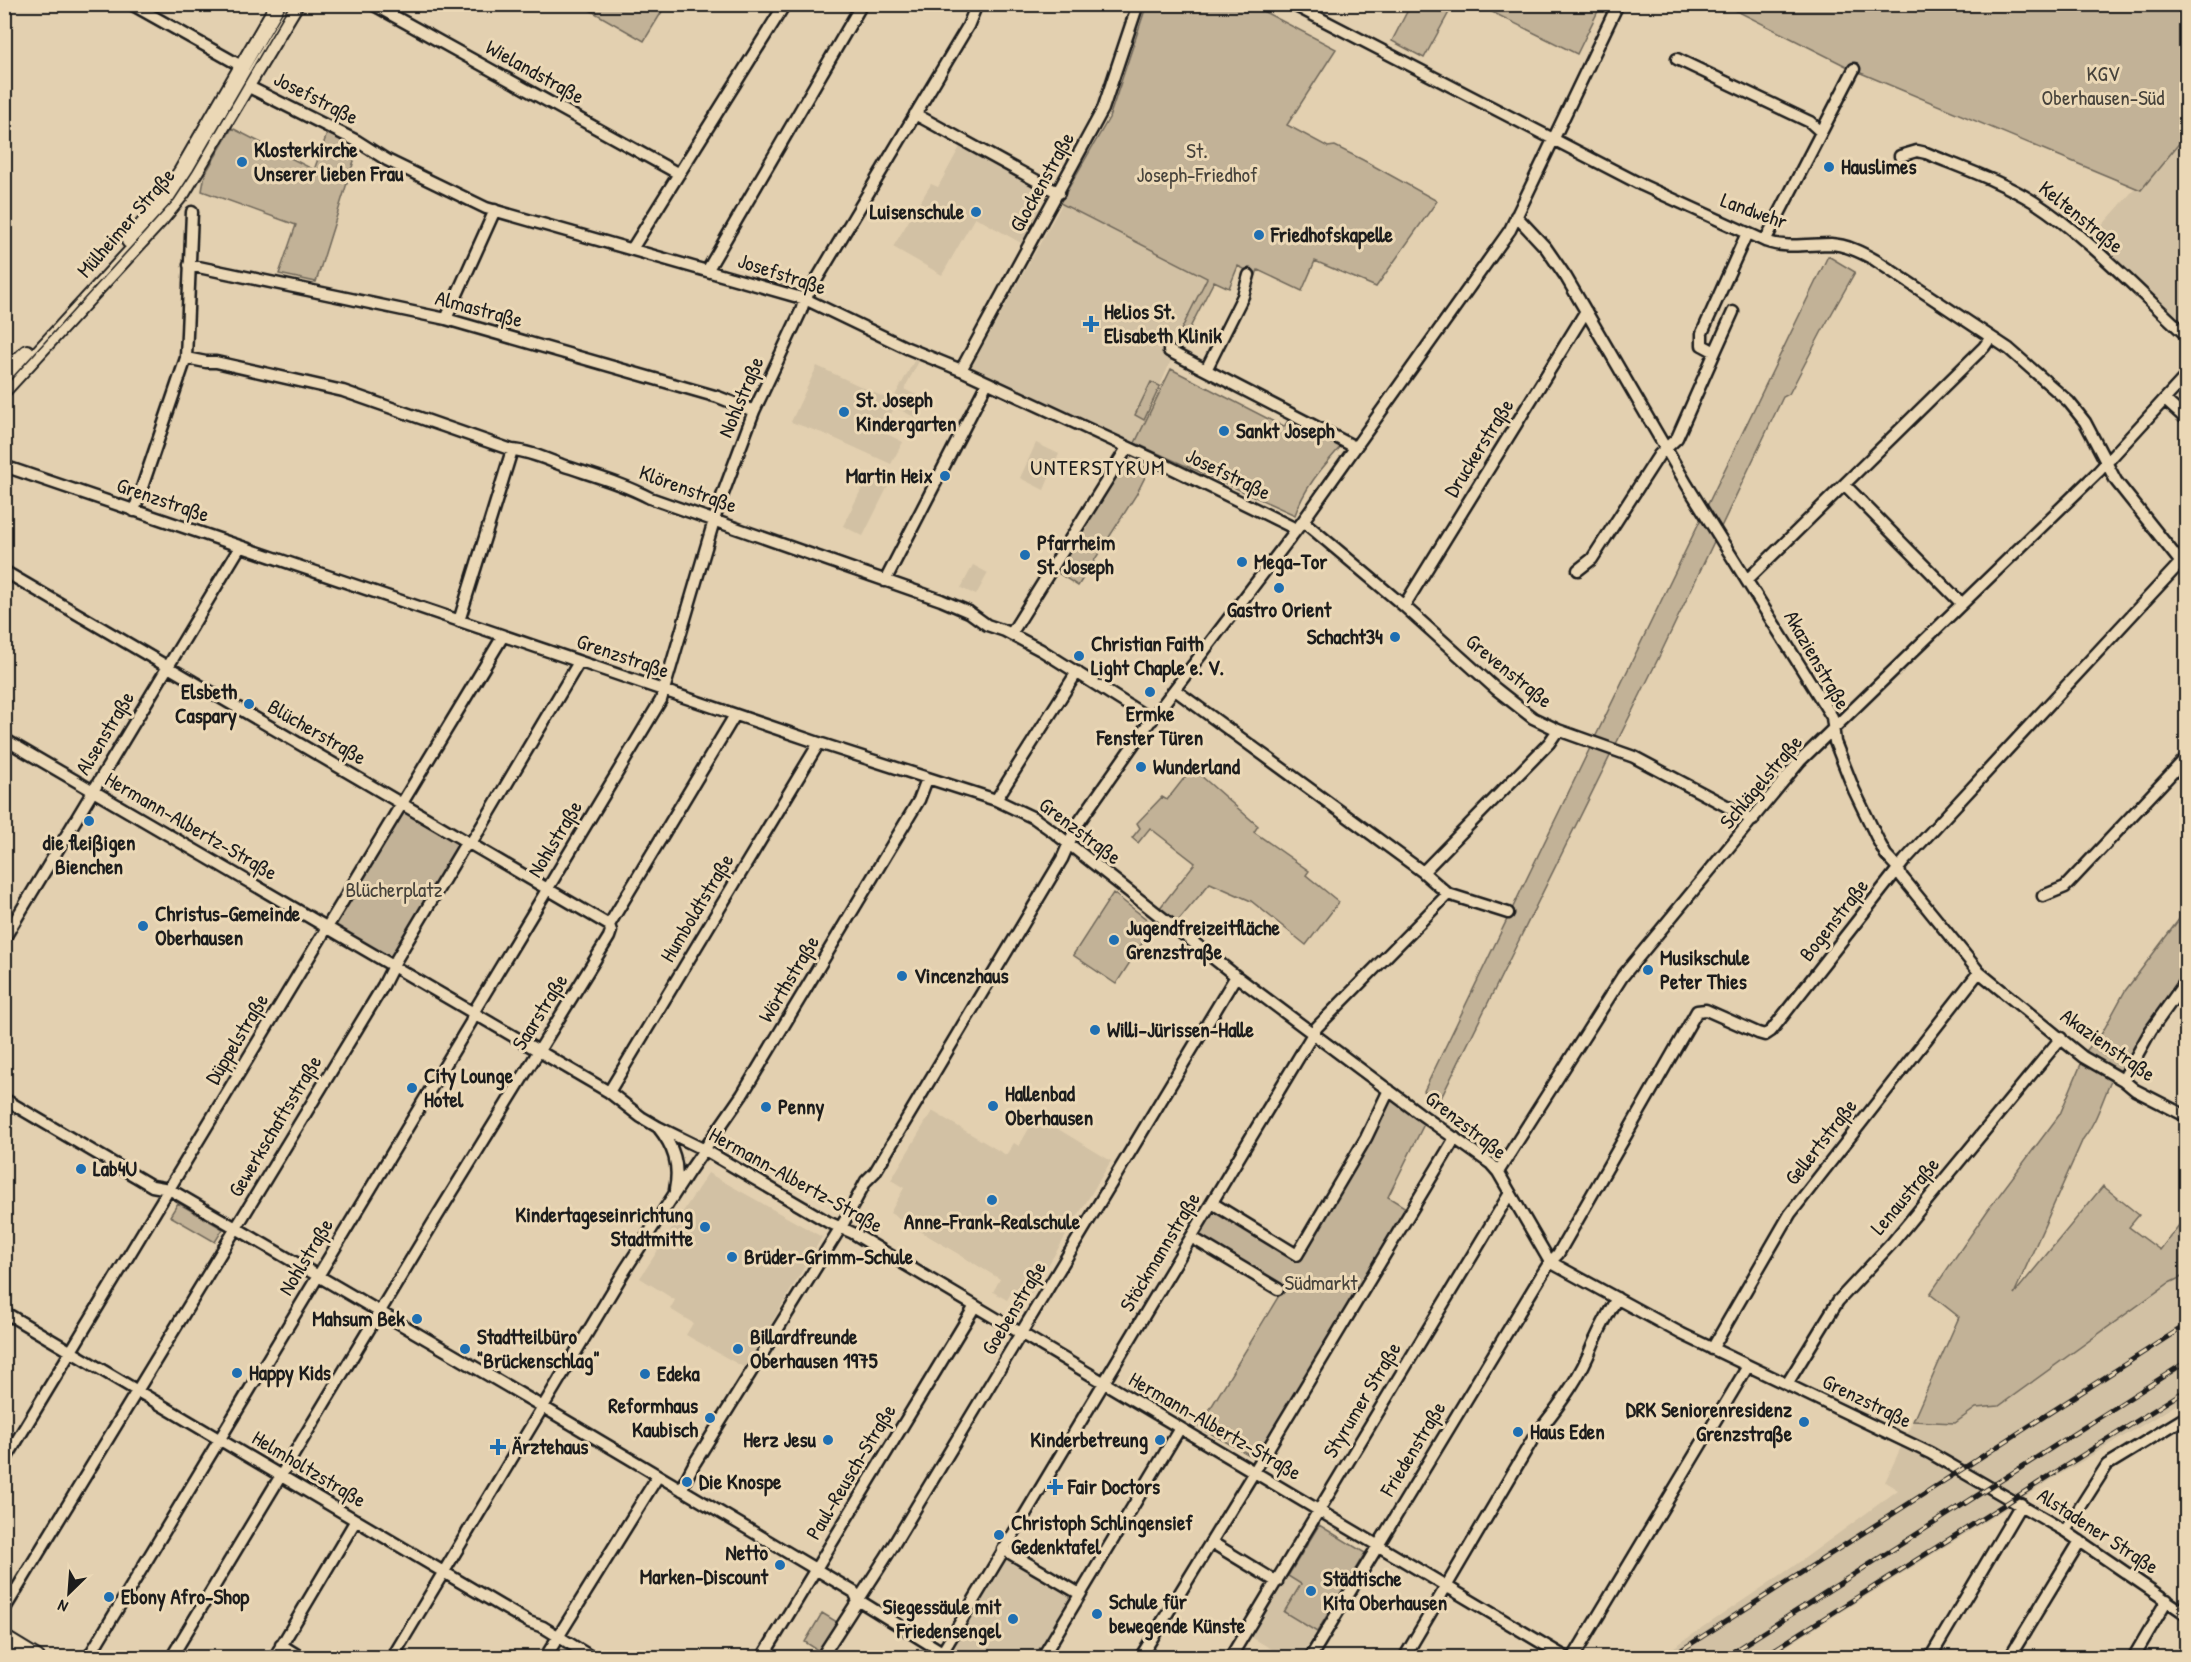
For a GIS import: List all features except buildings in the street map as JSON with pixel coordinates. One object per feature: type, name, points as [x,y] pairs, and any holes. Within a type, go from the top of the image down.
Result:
[{"type":"main road","name":"Mülheimer Straße","points":[[6,383],[17,363],[156,209],[181,172],[278,4]]},
{"type":"main road","name":"Mülheimer Straße","points":[[6,383],[173,205],[201,165],[296,4]]},
{"type":"main road","points":[[4,1638],[37,1658]]},
{"type":"street","points":[[131,4],[241,67],[247,86]]},
{"type":"street","name":"Wielandstraße","points":[[372,4],[679,174]]},
{"type":"street","points":[[632,249],[785,4]]},
{"type":"street","points":[[707,271],[862,4]]},
{"type":"street","name":"Nohlstraße","points":[[88,1658],[471,1022],[473,1013],[661,700],[715,519],[754,411],[806,299],[968,26],[977,4]]},
{"type":"street","name":"Glockenstraße","points":[[961,370],[1107,101],[1138,4]]},
{"type":"street","name":"Landwehr","points":[[1292,4],[1552,140],[1642,185],[1765,241],[1783,245],[1836,245],[1856,250],[1875,260],[2018,356],[2076,409],[2108,462],[2112,475],[2184,565]]},
{"type":"street","points":[[682,1490],[685,1481],[866,1181],[875,1172],[994,974],[1062,859],[1067,844],[1082,817],[1299,525],[1498,248],[1516,216],[1618,4]]},
{"type":"street","points":[[1677,59],[1810,122],[1820,131]]},
{"type":"street","points":[[1765,241],[1854,69]]},
{"type":"street","name":"Josefstraße","points":[[247,86],[470,201],[806,299],[907,348],[961,370],[1299,525]]},
{"type":"street","points":[[915,114],[1059,193]]},
{"type":"street","name":"Keltenstraße","points":[[1900,156],[1917,151],[1926,153],[1989,179],[2034,202],[2065,225],[2187,335]]},
{"type":"street","points":[[446,319],[495,210]]},
{"type":"street","points":[[134,511],[186,358],[192,212]]},
{"type":"street","name":"Akazienstraße","points":[[1516,216],[1540,241],[1558,265],[1708,520],[1832,717],[1835,742],[1854,790],[1886,855],[1898,868],[1902,878],[1979,972],[2091,1061],[2135,1090],[2187,1116]]},
{"type":"street","points":[[1715,352],[1702,345],[1702,333],[1747,233]]},
{"type":"street","name":"Almastraße","points":[[189,265],[446,319],[718,397],[754,411]]},
{"type":"street","points":[[1206,370],[1243,296],[1249,275]]},
{"type":"street","name":"Druckerstraße","points":[[1404,606],[1586,311]]},
{"type":"street","points":[[1578,570],[1592,559],[1659,454],[1677,438],[1733,312]]},
{"type":"street","points":[[1747,580],[1984,347],[1991,337]]},
{"type":"street","points":[[1168,351],[1355,447]]},
{"type":"street","name":"Klörenstraße","points":[[186,358],[219,363],[334,389],[638,491],[650,498],[955,605],[987,625],[1011,634],[1077,672],[1152,720]]},
{"type":"street","name":"Schlägelstraße","points":[[1498,1172],[1622,977],[1800,761],[2108,462],[2187,376]]},
{"type":"street","points":[[885,581],[987,383]]},
{"type":"street","points":[[2165,400],[2187,419]]},
{"type":"street","points":[[1011,634],[1127,448]]},
{"type":"street","points":[[459,621],[512,450]]},
{"type":"street","name":"Grenzstraße","points":[[4,466],[735,715],[996,800],[1034,818],[1313,1035],[1491,1164],[1498,1172],[1550,1262],[1712,1349],[1898,1436],[1985,1484]]},
{"type":"street","points":[[1845,485],[1962,604]]},
{"type":"street","name":"Grevenstraße","points":[[1299,525],[1404,606],[1509,700],[1543,724],[1634,757],[1753,820]]},
{"type":"street","name":"Alsenstraße","points":[[4,939],[240,547]]},
{"type":"street","name":"Bogenstraße","points":[[1550,1262],[1558,1254],[1698,1011],[1706,1010],[1762,1035],[1771,1031],[1898,868],[2184,565]]},
{"type":"street","name":"Blücherstraße","points":[[4,571],[609,925]]},
{"type":"street","name":"Düppelstraße","points":[[4,1462],[503,636]]},
{"type":"street","name":"Gewerkschaftsstraße","points":[[4,1610],[383,986],[463,848],[470,844],[579,662]]},
{"type":"street","points":[[996,800],[1077,672]]},
{"type":"street","points":[[1175,690],[1424,872],[1448,894],[1508,912]]},
{"type":"street","name":"Saarstraße","points":[[171,1658],[532,1060],[609,937],[611,931],[609,925],[735,715]]},
{"type":"street","points":[[1424,872],[1549,743],[1558,730]]},
{"type":"street","name":"Hermann-Albertz-Straße","points":[[4,739],[609,1092],[658,1127],[705,1150],[975,1306],[1567,1658]]},
{"type":"street","name":"Humboldtstraße","points":[[609,1092],[819,743]]},
{"type":"street","points":[[2043,896],[2065,887],[2187,758]]},
{"type":"street","name":"Wörthstraße","points":[[392,1658],[674,1194],[742,1095],[919,800],[927,779]]},
{"type":"street","name":"Stöckmannstraße","points":[[944,1656],[1003,1549],[1078,1428],[1321,1021],[1448,894]]},
{"type":"street","name":"Gellertstraße","points":[[1712,1349],[1790,1214],[1979,972]]},
{"type":"street","name":"Goebenstraße","points":[[822,1658],[1236,976]]},
{"type":"street","points":[[2123,1080],[2151,1030],[2187,981]]},
{"type":"street","name":"Lenaustraße","points":[[1787,1384],[1838,1301],[1886,1249],[2061,1038]]},
{"type":"street","points":[[1212,1203],[1297,1255],[1366,1138],[1389,1090]]},
{"type":"street","points":[[4,1099],[152,1186],[169,1189],[543,1407],[854,1592],[858,1600],[944,1656]]},
{"type":"street","name":"Wörthstraße","points":[[658,1127],[670,1142],[676,1156],[677,1173],[674,1194]]},
{"type":"street","points":[[1140,1658],[1455,1137]]},
{"type":"street","name":"Styrumer Straße","points":[[1230,1658],[1510,1193]]},
{"type":"street","points":[[1191,1237],[1278,1289]]},
{"type":"street","name":"Friedenstraße","points":[[1310,1658],[1550,1262]]},
{"type":"street","points":[[1404,1658],[1534,1437],[1556,1410],[1588,1356],[1591,1345],[1617,1298]]},
{"type":"street","name":"Paul-Reusch-Straße","points":[[762,1658],[975,1306]]},
{"type":"street","name":"Helmholtzstraße","points":[[4,1312],[593,1658]]},
{"type":"street","points":[[1575,1658],[1748,1366]]},
{"type":"street","points":[[2065,1531],[2110,1462],[2187,1417]]},
{"type":"street","points":[[1042,1658],[1180,1428]]},
{"type":"street","points":[[545,1658],[635,1509],[658,1476]]},
{"type":"street","name":"Alstadener Straße","points":[[1985,1484],[2065,1531],[2187,1614]]},
{"type":"street","points":[[1930,1658],[2021,1504]]},
{"type":"street","points":[[274,1658],[356,1520]]},
{"type":"street","points":[[2009,1658],[2079,1541]]},
{"type":"street","points":[[1211,1542],[1277,1582]]},
{"type":"street","points":[[1003,1549],[1080,1594]]},
{"type":"street","points":[[2133,1658],[2167,1600]]},
{"type":"street","points":[[281,1645],[302,1658]]},
{"type":"street","points":[[1801,1658],[1810,1658]]},
{"type":"shaded area","points":[[2186,131],[2186,325],[2091,238]]},
{"type":"shaded area","name":"Luisenschule","points":[[961,145],[1034,186],[1027,200],[1041,208],[1021,243],[975,217],[942,275],[893,247],[931,184],[938,187]]},
{"type":"shaded area","name":"Helios St. Elisabeth Klinik","points":[[1062,204],[1207,278],[1135,443],[970,369]]},
{"type":"shaded area","name":"St. Joseph Kindergarten","points":[[919,352],[923,354],[904,389],[926,400],[916,418],[895,407],[881,431],[903,442],[891,464],[825,434],[791,422],[817,366],[892,401]]},
{"type":"shaded area","points":[[1036,443],[1059,454],[1044,490],[1020,478]]},
{"type":"shaded area","points":[[870,472],[890,482],[863,536],[843,526]]},
{"type":"shaded area","points":[[973,565],[988,573],[976,595],[961,588]]},
{"type":"shaded area","name":"Anne-Frank-Realschule","points":[[932,1111],[1006,1155],[1014,1143],[1019,1146],[1034,1120],[1050,1130],[1053,1126],[1111,1161],[1029,1297],[1014,1288],[1007,1300],[993,1292],[1000,1279],[890,1213],[904,1188],[891,1180]]},
{"type":"shaded area","name":"Brüder-Grimm-Schule","points":[[708,1173],[822,1237],[745,1368],[686,1335],[693,1323],[670,1309],[675,1300],[640,1278]]},
{"type":"shaded area","points":[[2186,1275],[2186,1399],[2051,1480],[1769,1657],[1658,1658],[1794,1566],[1898,1490],[1885,1482],[1913,1421],[1955,1423],[1976,1408],[1999,1406],[2169,1283]]},
{"type":"shaded area","name":"Städtische Kita Oberhausen","points":[[1319,1525],[1365,1553],[1301,1657],[1285,1657],[1251,1637]]},
{"type":"shaded area","points":[[1009,1545],[1088,1594],[1052,1657],[944,1658]]},
{"type":"green space","name":"St. Joseph-Friedhof","points":[[1147,4],[1251,5],[1336,49],[1287,125],[1328,147],[1335,146],[1363,160],[1437,201],[1376,287],[1315,261],[1302,291],[1258,270],[1256,275],[1238,266],[1229,288],[1214,281],[1180,347],[1174,344],[1207,278],[1060,203],[1109,118]]},
{"type":"green space","points":[[1411,4],[1453,5],[1424,58],[1392,41]]},
{"type":"green space","points":[[1601,4],[1577,54],[1478,5]]},
{"type":"green space","points":[[581,5],[666,5],[644,41]]},
{"type":"green space","name":"KGV Oberhausen-Süd","points":[[1725,5],[2186,5],[2186,135],[2141,190],[1856,71]]},
{"type":"green space","name":"Klosterkirche Unserer lieben Frau","points":[[232,128],[314,170],[328,131],[358,148],[316,282],[279,274],[296,225],[202,191],[205,174]]},
{"type":"green space","points":[[1828,256],[1855,272],[1789,394],[1783,397],[1658,659],[1439,1102],[1424,1091]]},
{"type":"green space","points":[[1171,369],[1284,427],[1290,417],[1343,444],[1309,486],[1295,515],[1135,443]]},
{"type":"green space","points":[[1151,382],[1160,386],[1144,420],[1135,415]]},
{"type":"green space","points":[[1127,458],[1149,469],[1136,495],[1078,586],[1055,571]]},
{"type":"green space","points":[[1192,768],[1258,826],[1254,832],[1309,871],[1306,875],[1339,902],[1306,945],[1251,901],[1210,883],[1173,927],[1156,913],[1195,863],[1150,828],[1138,843],[1132,838],[1140,828],[1137,823],[1162,797],[1167,800]]},
{"type":"green space","name":"Blücherplatz","points":[[402,804],[470,844],[393,966],[327,929]]},
{"type":"green space","name":"Jugendfreizeitfläche Grenzstraße","points":[[1113,893],[1154,925],[1116,984],[1073,955]]},
{"type":"green space","points":[[2186,910],[2186,981],[2128,1073],[2114,1075],[2014,1294],[2103,1186],[2139,1215],[2129,1227],[2160,1250],[2186,1216],[2186,1275],[2169,1283],[1999,1406],[1976,1408],[1955,1423],[1913,1421],[1959,1317],[1930,1294],[1988,1210],[2060,1114],[2087,1050],[2102,1033],[2125,991]]},
{"type":"green space","name":"Südmarkt","points":[[1389,1090],[1427,1118],[1388,1197],[1411,1211],[1255,1458],[1199,1427],[1283,1289],[1196,1239],[1212,1203],[1297,1254]]},
{"type":"green space","points":[[178,1203],[223,1229],[215,1242],[170,1216]]},
{"type":"green space","name":"Städtische Kita Oberhausen","points":[[1319,1525],[1365,1553],[1317,1632],[1284,1612],[1301,1584],[1288,1576]]},
{"type":"green space","points":[[822,1613],[837,1622],[819,1651],[805,1642]]},
{"type":"tram line","points":[[4,387],[174,200],[290,4]]},
{"type":"railway","points":[[1669,1658],[2186,1325]]},
{"type":"railway","points":[[1723,1658],[2186,1362]]},
{"type":"railway","points":[[1761,1658],[2186,1390]]},
{"type":"place","name":"Klosterkirche Unserer lieben Frau","points":[[242,162]]},
{"type":"place","name":"Hauslimes","points":[[1829,167]]},
{"type":"place","name":"Luisenschule","points":[[976,212]]},
{"type":"place","name":"Friedhofskapelle","points":[[1259,235]]},
{"type":"place","name":"Helios St. Elisabeth Klinik","points":[[1091,324]]},
{"type":"place","name":"St. Joseph Kindergarten","points":[[844,412]]},
{"type":"place","name":"Sankt Joseph","points":[[1224,431]]},
{"type":"place","name":"Martin Heix","points":[[945,476]]},
{"type":"place","name":"Pfarrheim St. Joseph","points":[[1025,555]]},
{"type":"place","name":"Mega-Tor","points":[[1242,562]]},
{"type":"place","name":"Gastro Orient","points":[[1279,588]]},
{"type":"place","name":"Schacht34","points":[[1395,637]]},
{"type":"place","name":"Christian Faith Light Chaple e. V.","points":[[1079,656]]},
{"type":"place","name":"Ermke Fenster Türen","points":[[1150,692]]},
{"type":"place","name":"Elsbeth Caspary","points":[[249,704]]},
{"type":"place","name":"Wunderland","points":[[1141,767]]},
{"type":"place","name":"die fleißigen Bienchen","points":[[89,821]]},
{"type":"place","name":"Christus-Gemeinde Oberhausen","points":[[143,926]]},
{"type":"place","name":"Jugendfreizeitfläche Grenzstraße","points":[[1114,940]]},
{"type":"place","name":"Musikschule Peter Thies","points":[[1648,970]]},
{"type":"place","name":"Vincenzhaus","points":[[902,976]]},
{"type":"place","name":"Willi-Jürissen-Halle","points":[[1095,1030]]},
{"type":"place","name":"City Lounge Hotel","points":[[412,1088]]},
{"type":"place","name":"Hallenbad Oberhausen","points":[[993,1106]]},
{"type":"place","name":"Penny","points":[[766,1107]]},
{"type":"place","name":"Lab4U","points":[[81,1169]]},
{"type":"place","name":"Anne-Frank-Realschule","points":[[992,1200]]},
{"type":"place","name":"Kindertageseinrichtung Stadtmitte","points":[[705,1227]]},
{"type":"place","name":"Brüder-Grimm-Schule","points":[[732,1257]]},
{"type":"place","name":"Mahsum Bek","points":[[417,1319]]},
{"type":"place","name":"Stadtteilbüro \"Brückenschlag\"","points":[[465,1349]]},
{"type":"place","name":"Billardfreunde Oberhausen 1975","points":[[738,1349]]},
{"type":"place","name":"Happy Kids","points":[[237,1373]]},
{"type":"place","name":"Edeka","points":[[645,1374]]},
{"type":"place","name":"Reformhaus Kaubisch","points":[[710,1418]]},
{"type":"place","name":"DRK Seniorenresidenz Grenzstraße","points":[[1804,1422]]},
{"type":"place","name":"Haus Eden","points":[[1518,1432]]},
{"type":"place","name":"Herz Jesu","points":[[828,1440]]},
{"type":"place","name":"Kinderbetreung","points":[[1160,1440]]},
{"type":"place","name":"Ärztehaus","points":[[498,1447]]},
{"type":"place","name":"Die Knospe","points":[[687,1482]]},
{"type":"place","name":"Fair Doctors","points":[[1055,1487]]},
{"type":"place","name":"Christoph Schlingensief Gedenktafel","points":[[999,1535]]},
{"type":"place","name":"Netto Marken-Discount","points":[[780,1565]]},
{"type":"place","name":"Städtische Kita Oberhausen","points":[[1311,1591]]},
{"type":"place","name":"Ebony Afro-Shop","points":[[109,1597]]},
{"type":"place","name":"Schule für bewegende Künste","points":[[1097,1614]]},
{"type":"place","name":"Siegessäule mit Friedensengel","points":[[1013,1619]]},
{"type":"district","name":"UNTERSTYRUM","points":[[1098,467]]}]
